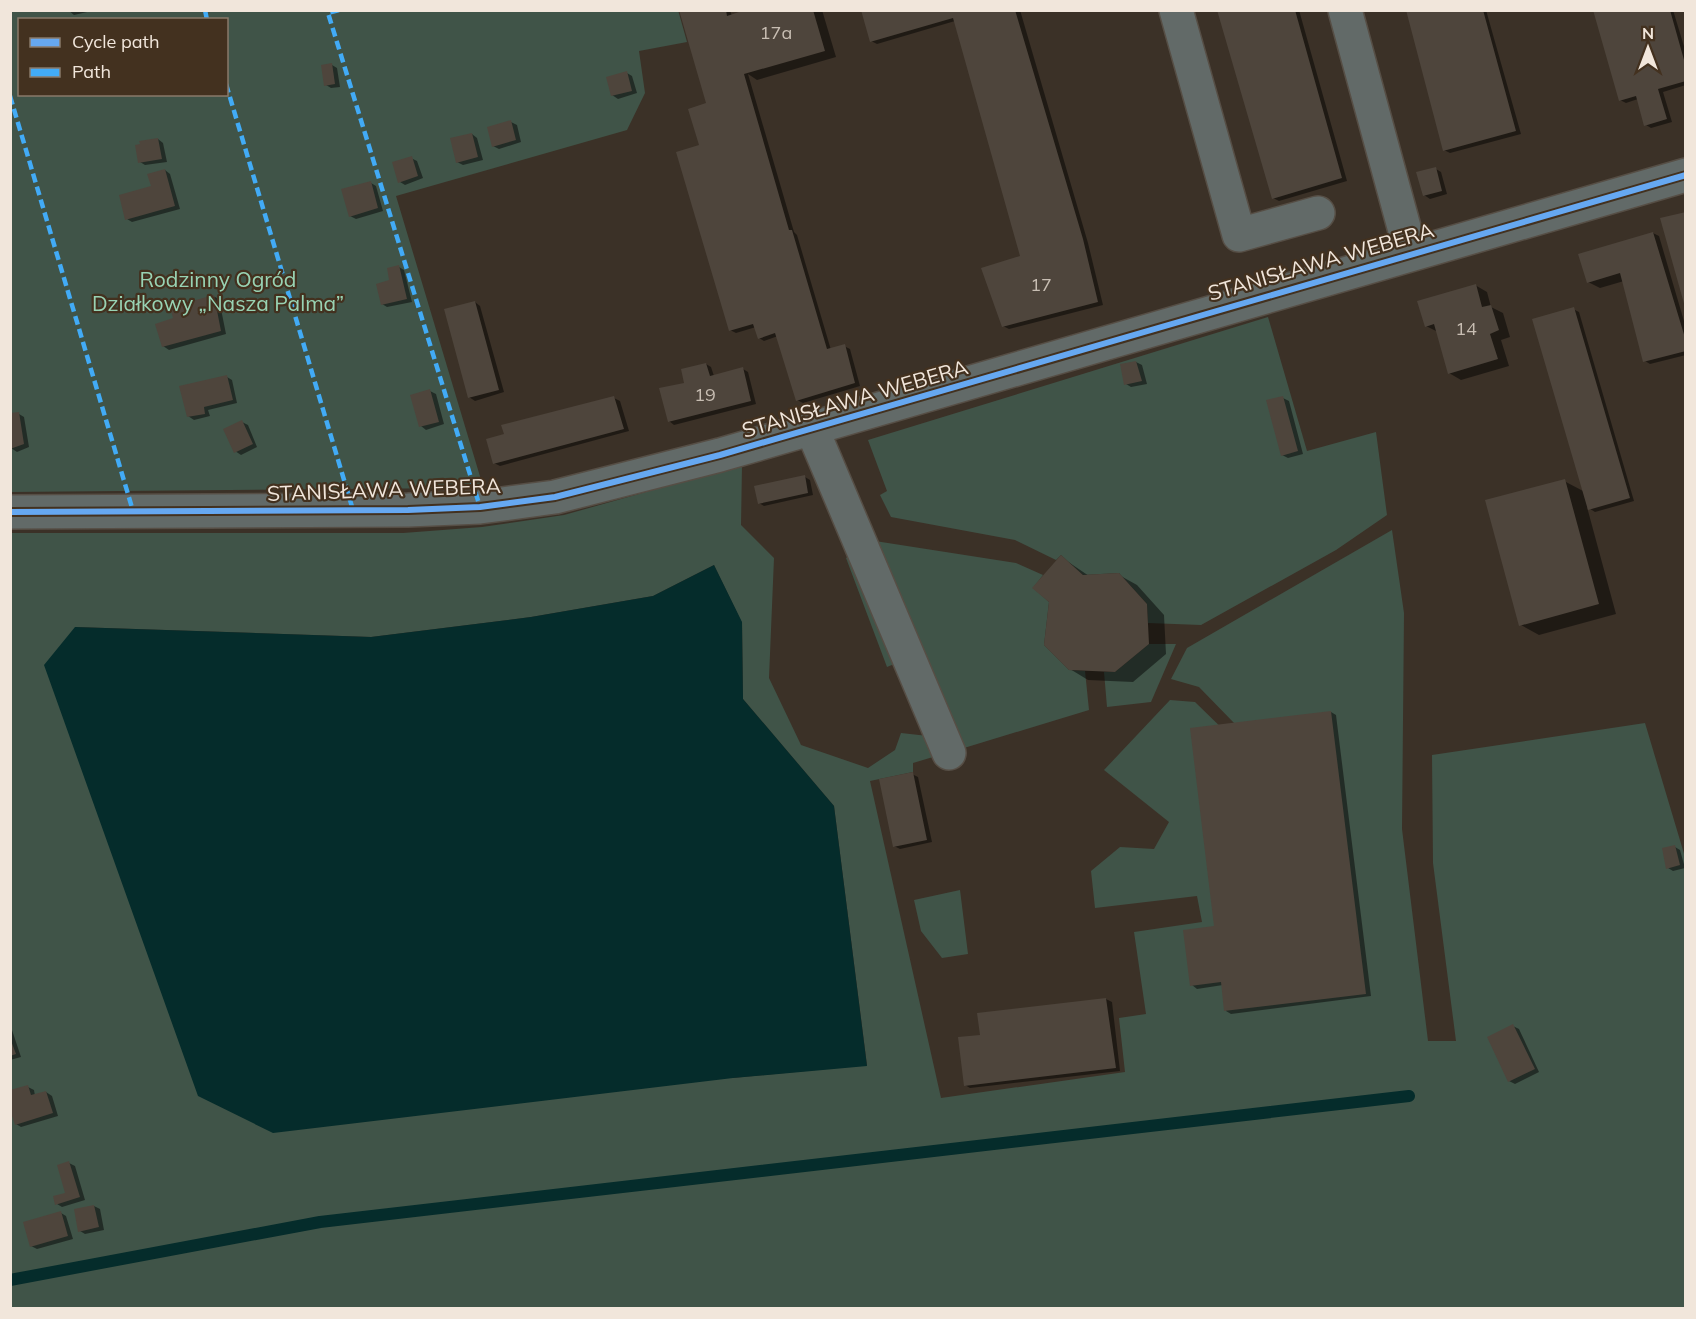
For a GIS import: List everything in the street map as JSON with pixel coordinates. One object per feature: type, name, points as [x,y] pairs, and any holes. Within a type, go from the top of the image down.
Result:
[{"type":"street","points":[[1176,10],[1239,235],[1318,213]]},
{"type":"street","points":[[1345,10],[1411,253]]},
{"type":"street","name":"STANISŁAWA WEBERA","points":[[10,512],[465,507],[555,497],[812,429],[1411,253],[1686,175]]},
{"type":"street","points":[[812,429],[949,753]]},
{"type":"green space","name":"Rodzinny Ogród Działkowy „Nasza Palma”","points":[[678,10],[687,42],[639,51],[645,93],[627,130],[396,196],[482,483],[463,488],[11,492],[10,11]]},
{"type":"green space","points":[[1268,317],[1307,451],[1376,432],[1387,515],[1336,550],[1201,625],[1148,623],[1147,604],[1119,573],[1083,575],[1061,555],[1056,560],[1015,540],[891,517],[880,495],[887,491],[868,440]]},
{"type":"green space","points":[[742,465],[741,525],[774,558],[769,678],[801,745],[868,768],[895,750],[901,733],[928,736],[933,757],[913,763],[913,772],[870,781],[941,1098],[1125,1072],[1119,1018],[1146,1014],[1134,932],[1202,922],[1197,896],[1095,908],[1091,871],[1120,847],[1154,849],[1169,822],[1104,770],[1170,700],[1195,702],[1270,775],[1276,766],[1199,687],[1171,679],[1187,648],[1392,530],[1404,613],[1402,829],[1428,1041],[1456,1041],[1433,863],[1432,755],[1645,723],[1685,857],[1685,1308],[11,1308],[10,533],[403,533],[482,527],[564,515]],"holes":[[[714,565],[742,623],[743,699],[834,806],[867,1065],[733,1078],[75,627],[371,637],[531,617],[653,596]]]},
{"type":"green space","points":[[875,541],[1016,563],[1043,575],[1033,588],[1049,602],[1044,645],[1069,670],[1085,671],[1089,710],[964,748]]},
{"type":"green space","points":[[849,556],[899,662],[887,667],[846,558]]},
{"type":"green space","points":[[1149,644],[1176,644],[1151,702],[1107,707],[1104,672],[1115,672]]},
{"type":"green space","points":[[960,890],[968,954],[942,958],[921,931],[914,900]]},
{"type":"water","points":[[714,565],[742,622],[743,699],[834,806],[867,1066],[733,1078],[273,1133],[198,1096],[44,665],[75,627],[371,637],[531,617],[653,596]]},
{"type":"building","points":[[679,10],[726,10],[727,16],[745,10],[813,10],[825,51],[744,74],[789,230],[792,230],[827,349],[845,344],[855,383],[796,401],[775,333],[758,339],[753,324],[729,331],[676,152],[699,145],[688,109],[706,103]]},
{"type":"building","points":[[861,10],[1015,10],[1083,239],[1098,302],[1002,327],[981,268],[1020,256],[953,18],[870,42]]},
{"type":"building","points":[[1217,10],[1295,10],[1342,178],[1272,199]]},
{"type":"building","points":[[1406,10],[1483,10],[1516,131],[1443,151]]},
{"type":"building","points":[[1593,10],[1670,10],[1686,67],[1686,81],[1658,89],[1667,119],[1644,126],[1636,96],[1619,101]]},
{"type":"building","points":[[332,63],[335,84],[324,86],[321,65]]},
{"type":"building","points":[[627,71],[632,91],[611,96],[606,77]]},
{"type":"building","points":[[511,120],[516,140],[492,147],[487,127]]},
{"type":"building","points":[[472,133],[478,157],[456,163],[450,138]]},
{"type":"building","points":[[158,138],[162,159],[138,163],[135,145],[140,144],[139,141]]},
{"type":"building","points":[[412,156],[418,176],[398,183],[392,162]]},
{"type":"building","points":[[1436,167],[1442,191],[1423,196],[1416,172]]},
{"type":"building","points":[[165,169],[175,206],[125,220],[119,195],[151,186],[147,174]]},
{"type":"building","points":[[371,181],[378,208],[349,217],[341,189]]},
{"type":"building","points":[[1686,212],[1686,307],[1685,307],[1660,218]]},
{"type":"building","points":[[1653,232],[1686,341],[1686,351],[1643,362],[1620,273],[1587,283],[1578,254]]},
{"type":"building","points":[[399,265],[407,299],[381,305],[376,284],[389,280],[387,268]]},
{"type":"building","points":[[1476,284],[1482,307],[1491,305],[1499,330],[1490,334],[1498,359],[1448,374],[1434,324],[1425,327],[1417,301]]},
{"type":"building","points":[[214,295],[221,331],[162,347],[155,324],[173,318],[170,307]]},
{"type":"building","points":[[475,301],[499,390],[468,398],[444,309]]},
{"type":"building","points":[[1574,307],[1630,498],[1588,510],[1532,319]]},
{"type":"building","points":[[1136,361],[1142,381],[1124,385],[1120,364]]},
{"type":"building","points":[[706,363],[710,376],[743,367],[751,401],[668,422],[659,388],[684,383],[681,369]]},
{"type":"building","points":[[227,375],[233,400],[204,407],[205,414],[187,417],[179,386]]},
{"type":"building","points":[[430,389],[439,422],[419,427],[410,395]]},
{"type":"building","points":[[614,396],[624,429],[493,464],[486,439],[504,434],[501,425]]},
{"type":"building","points":[[1283,396],[1298,451],[1281,456],[1266,400]]},
{"type":"building","points":[[19,412],[24,444],[10,449],[10,413]]},
{"type":"building","points":[[242,420],[253,444],[234,453],[223,429]]},
{"type":"building","points":[[805,475],[808,493],[758,504],[754,486]]},
{"type":"building","points":[[1565,479],[1599,604],[1519,626],[1485,500]]},
{"type":"building","points":[[1061,555],[1083,575],[1119,573],[1147,604],[1149,644],[1115,672],[1069,670],[1044,645],[1049,602],[1032,588]]},
{"type":"building","points":[[1331,711],[1366,994],[1224,1011],[1221,982],[1190,986],[1183,930],[1214,926],[1190,728]]},
{"type":"building","points":[[913,772],[927,840],[893,847],[879,779]]},
{"type":"building","points":[[1675,845],[1680,865],[1666,869],[1662,848]]},
{"type":"building","points":[[1106,998],[1116,1068],[964,1086],[958,1037],[980,1035],[977,1013]]},
{"type":"building","points":[[1513,1024],[1535,1069],[1508,1082],[1487,1037]]},
{"type":"building","points":[[10,1038],[16,1054],[10,1056]]},
{"type":"building","points":[[28,1085],[31,1095],[46,1091],[53,1113],[15,1125],[10,1110],[10,1090]]},
{"type":"building","points":[[69,1161],[80,1197],[55,1205],[53,1196],[65,1193],[57,1165]]},
{"type":"building","points":[[94,1205],[99,1227],[78,1232],[74,1209]]},
{"type":"building","points":[[61,1211],[68,1236],[30,1247],[23,1222]]},
{"type":"waterway","points":[[10,1280],[320,1222],[1409,1096]]},
{"type":"marked path","points":[[205,10],[207,18]]},
{"type":"marked path","points":[[339,10],[328,13],[480,507]]},
{"type":"marked path","points":[[228,91],[353,510]]},
{"type":"marked path","points":[[10,96],[133,511]]},
{"type":"cycle path","points":[[10,512],[408,510],[480,507],[555,497],[720,455],[1686,175]]}]
